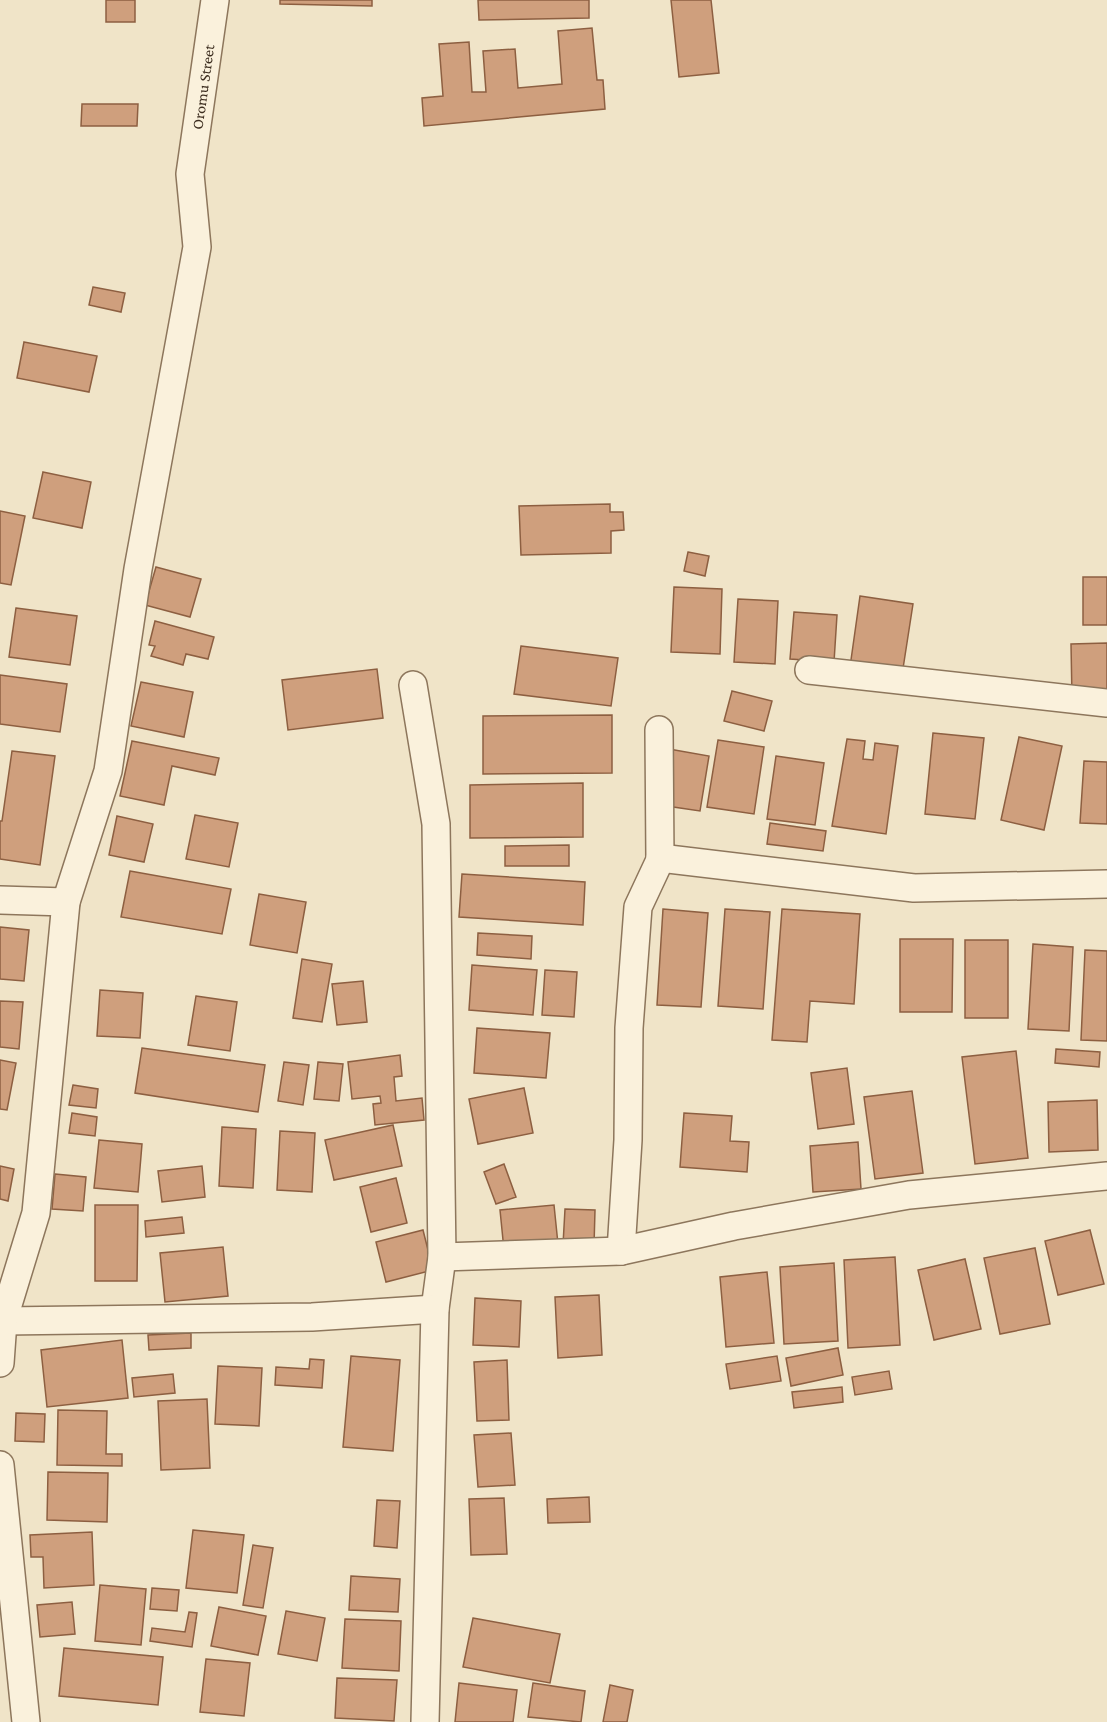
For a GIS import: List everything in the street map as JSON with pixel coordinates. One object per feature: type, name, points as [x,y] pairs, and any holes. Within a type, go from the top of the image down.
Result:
[{"type":"street","name":"Oromu Street","points":[[1,1358],[3,1321],[36,1213],[66,902],[108,771],[138,568],[197,247],[190,174],[215,0]]},
{"type":"street","points":[[809,670],[1107,703]]},
{"type":"street","points":[[413,685],[436,824],[442,1257],[435,1309],[425,1722]]},
{"type":"street","points":[[621,1251],[628,1140],[629,1028],[638,907],[660,858],[659,730]]},
{"type":"street","points":[[660,858],[914,888],[1107,884]]},
{"type":"street","points":[[0,900],[66,902]]},
{"type":"street","points":[[442,1257],[621,1251],[734,1226],[909,1195],[1107,1176]]},
{"type":"street","points":[[3,1321],[312,1317],[435,1309]]},
{"type":"street","points":[[0,1465],[26,1722]]},
{"type":"building","points":[[106,0],[135,0],[135,22],[106,22]]},
{"type":"building","points":[[280,0],[372,0],[372,6],[280,4]]},
{"type":"building","points":[[478,0],[589,0],[589,18],[479,20]]},
{"type":"building","points":[[671,0],[711,0],[719,73],[679,77]]},
{"type":"building","points":[[592,28],[597,80],[603,80],[605,109],[424,126],[422,98],[443,96],[439,44],[469,42],[472,92],[486,92],[483,51],[515,49],[518,88],[562,84],[558,31]]},
{"type":"building","points":[[82,104],[138,104],[137,126],[81,126]]},
{"type":"building","points":[[93,287],[125,293],[121,312],[89,305]]},
{"type":"building","points":[[24,342],[97,356],[89,392],[17,378]]},
{"type":"building","points":[[43,472],[91,482],[82,528],[33,518]]},
{"type":"building","points":[[610,504],[610,512],[623,512],[624,530],[611,531],[611,553],[521,555],[519,506]]},
{"type":"building","points":[[0,511],[25,516],[11,585],[0,583]]},
{"type":"building","points":[[688,552],[709,556],[705,576],[684,571]]},
{"type":"building","points":[[156,567],[201,579],[190,617],[145,605]]},
{"type":"building","points":[[1083,577],[1107,577],[1107,625],[1083,625]]},
{"type":"building","points":[[674,587],[722,589],[720,654],[671,652]]},
{"type":"building","points":[[860,596],[913,604],[902,675],[850,667]]},
{"type":"building","points":[[738,599],[778,601],[775,664],[734,662]]},
{"type":"building","points":[[16,608],[77,616],[70,665],[9,657]]},
{"type":"building","points":[[794,612],[837,615],[834,662],[790,659]]},
{"type":"building","points":[[155,621],[214,637],[208,659],[186,654],[183,665],[151,656],[155,646],[149,645]]},
{"type":"building","points":[[1107,643],[1107,697],[1072,698],[1071,644]]},
{"type":"building","points":[[521,646],[618,658],[611,706],[514,694]]},
{"type":"building","points":[[377,669],[383,718],[288,730],[282,680]]},
{"type":"building","points":[[0,675],[67,684],[60,732],[0,724]]},
{"type":"building","points":[[141,682],[193,692],[184,737],[131,726]]},
{"type":"building","points":[[732,691],[772,701],[764,731],[724,721]]},
{"type":"building","points":[[612,715],[612,773],[483,774],[483,716]]},
{"type":"building","points":[[933,733],[984,738],[975,819],[925,814]]},
{"type":"building","points":[[1019,737],[1062,746],[1044,830],[1001,820]]},
{"type":"building","points":[[847,739],[865,741],[863,759],[873,760],[875,743],[898,746],[886,834],[832,826]]},
{"type":"building","points":[[718,740],[764,747],[754,814],[707,807]]},
{"type":"building","points":[[132,741],[219,758],[215,775],[172,766],[164,805],[120,796]]},
{"type":"building","points":[[669,749],[709,756],[700,811],[660,805]]},
{"type":"building","points":[[12,751],[55,756],[40,865],[0,859],[0,821],[2,821]]},
{"type":"building","points":[[776,756],[824,763],[815,825],[767,819]]},
{"type":"building","points":[[1084,761],[1107,762],[1107,824],[1080,823]]},
{"type":"building","points":[[583,783],[583,837],[470,838],[470,785]]},
{"type":"building","points":[[195,815],[238,823],[229,867],[186,859]]},
{"type":"building","points":[[117,816],[153,824],[144,862],[109,855]]},
{"type":"building","points":[[770,823],[826,831],[823,851],[767,844]]},
{"type":"building","points":[[569,845],[569,866],[505,866],[505,846]]},
{"type":"building","points":[[130,871],[231,889],[222,934],[121,917]]},
{"type":"building","points":[[462,874],[585,882],[583,925],[459,917]]},
{"type":"building","points":[[259,894],[306,902],[297,953],[250,945]]},
{"type":"building","points":[[663,909],[708,913],[701,1007],[657,1005]]},
{"type":"building","points":[[725,909],[770,912],[763,1009],[718,1006]]},
{"type":"building","points":[[782,909],[860,914],[854,1004],[810,1001],[807,1042],[772,1040]]},
{"type":"building","points":[[0,927],[29,930],[24,981],[0,979]]},
{"type":"building","points":[[478,933],[532,936],[531,959],[477,955]]},
{"type":"building","points":[[900,939],[953,939],[952,1012],[900,1012]]},
{"type":"building","points":[[965,940],[1008,940],[1008,1018],[965,1018]]},
{"type":"building","points":[[1033,944],[1073,947],[1069,1031],[1028,1029]]},
{"type":"building","points":[[1085,950],[1107,951],[1107,1041],[1081,1040]]},
{"type":"building","points":[[302,959],[332,964],[322,1022],[293,1018]]},
{"type":"building","points":[[472,965],[537,970],[533,1015],[469,1010]]},
{"type":"building","points":[[545,970],[577,972],[574,1017],[542,1015]]},
{"type":"building","points":[[363,981],[367,1022],[337,1025],[332,984]]},
{"type":"building","points":[[100,990],[143,993],[140,1038],[97,1036]]},
{"type":"building","points":[[196,996],[237,1002],[230,1051],[188,1045]]},
{"type":"building","points":[[0,1001],[23,1002],[19,1049],[0,1047]]},
{"type":"building","points":[[477,1028],[550,1033],[546,1078],[474,1073]]},
{"type":"building","points":[[142,1048],[265,1065],[258,1112],[135,1093]]},
{"type":"building","points":[[1056,1049],[1100,1052],[1099,1067],[1055,1063]]},
{"type":"building","points":[[1016,1051],[1028,1158],[975,1164],[962,1057]]},
{"type":"building","points":[[400,1055],[402,1076],[394,1077],[396,1101],[422,1098],[424,1120],[375,1125],[373,1104],[381,1103],[380,1096],[352,1099],[348,1062]]},
{"type":"building","points":[[0,1060],[16,1063],[7,1110],[0,1109]]},
{"type":"building","points":[[284,1062],[309,1065],[303,1105],[278,1101]]},
{"type":"building","points":[[318,1062],[343,1064],[339,1101],[314,1099]]},
{"type":"building","points":[[847,1068],[854,1124],[818,1129],[811,1073]]},
{"type":"building","points":[[73,1085],[98,1089],[96,1108],[69,1105]]},
{"type":"building","points":[[524,1088],[533,1133],[478,1144],[469,1099]]},
{"type":"building","points":[[912,1091],[923,1173],[875,1179],[864,1097]]},
{"type":"building","points":[[1097,1100],[1098,1150],[1049,1152],[1048,1102]]},
{"type":"building","points":[[72,1113],[97,1117],[95,1136],[69,1133]]},
{"type":"building","points":[[684,1113],[732,1116],[730,1141],[749,1142],[747,1172],[680,1167]]},
{"type":"building","points":[[393,1125],[402,1166],[334,1180],[325,1140]]},
{"type":"building","points":[[222,1127],[256,1129],[253,1188],[219,1186]]},
{"type":"building","points":[[280,1131],[315,1133],[312,1192],[277,1190]]},
{"type":"building","points":[[99,1140],[142,1144],[138,1192],[94,1188]]},
{"type":"building","points":[[858,1142],[861,1189],[813,1192],[810,1146]]},
{"type":"building","points":[[504,1164],[516,1197],[496,1204],[484,1172]]},
{"type":"building","points":[[0,1166],[14,1169],[8,1201],[0,1199]]},
{"type":"building","points":[[202,1166],[205,1197],[162,1202],[158,1171]]},
{"type":"building","points":[[55,1174],[86,1177],[83,1211],[52,1209]]},
{"type":"building","points":[[396,1178],[407,1223],[371,1232],[360,1187]]},
{"type":"building","points":[[95,1205],[138,1205],[137,1281],[95,1281]]},
{"type":"building","points":[[554,1205],[558,1244],[504,1250],[500,1210]]},
{"type":"building","points":[[565,1209],[595,1210],[594,1246],[563,1245]]},
{"type":"building","points":[[182,1217],[184,1233],[146,1237],[145,1221]]},
{"type":"building","points":[[423,1230],[433,1270],[386,1282],[376,1242]]},
{"type":"building","points":[[1090,1230],[1104,1284],[1058,1295],[1045,1241]]},
{"type":"building","points":[[223,1247],[228,1296],[165,1302],[160,1253]]},
{"type":"building","points":[[1035,1248],[1050,1324],[1000,1334],[984,1258]]},
{"type":"building","points":[[895,1257],[900,1345],[848,1348],[844,1260]]},
{"type":"building","points":[[965,1259],[981,1329],[934,1340],[918,1270]]},
{"type":"building","points":[[834,1263],[838,1341],[784,1344],[780,1267]]},
{"type":"building","points":[[767,1272],[774,1343],[726,1347],[720,1277]]},
{"type":"building","points":[[599,1295],[602,1355],[558,1358],[555,1297]]},
{"type":"building","points":[[475,1298],[521,1301],[519,1347],[473,1345]]},
{"type":"building","points":[[191,1333],[191,1348],[149,1350],[148,1335]]},
{"type":"building","points":[[122,1340],[128,1398],[47,1407],[41,1350]]},
{"type":"building","points":[[838,1348],[843,1375],[791,1386],[786,1358]]},
{"type":"building","points":[[351,1356],[400,1360],[393,1451],[343,1447]]},
{"type":"building","points":[[777,1356],[781,1381],[730,1389],[726,1364]]},
{"type":"building","points":[[310,1359],[324,1360],[322,1388],[275,1385],[276,1367],[309,1369]]},
{"type":"building","points":[[507,1360],[509,1420],[477,1421],[474,1362]]},
{"type":"building","points":[[218,1366],[262,1368],[259,1426],[215,1424]]},
{"type":"building","points":[[889,1371],[892,1389],[855,1395],[852,1377]]},
{"type":"building","points":[[173,1374],[175,1393],[134,1397],[132,1378]]},
{"type":"building","points":[[842,1387],[843,1402],[794,1408],[792,1392]]},
{"type":"building","points":[[207,1399],[210,1468],[161,1470],[158,1401]]},
{"type":"building","points":[[58,1410],[107,1411],[106,1454],[122,1454],[122,1466],[57,1465]]},
{"type":"building","points":[[16,1413],[45,1414],[44,1442],[15,1441]]},
{"type":"building","points":[[511,1433],[515,1485],[478,1487],[474,1435]]},
{"type":"building","points":[[48,1472],[108,1473],[107,1522],[47,1520]]},
{"type":"building","points":[[589,1497],[590,1522],[548,1523],[547,1499]]},
{"type":"building","points":[[504,1498],[507,1554],[471,1555],[469,1499]]},
{"type":"building","points":[[377,1500],[400,1501],[397,1548],[374,1546]]},
{"type":"building","points":[[193,1530],[244,1535],[237,1593],[186,1588]]},
{"type":"building","points":[[92,1532],[94,1585],[44,1588],[43,1557],[31,1557],[30,1535]]},
{"type":"building","points":[[253,1545],[273,1548],[263,1608],[243,1605]]},
{"type":"building","points":[[351,1576],[400,1579],[398,1612],[349,1610]]},
{"type":"building","points":[[100,1585],[146,1589],[141,1645],[95,1641]]},
{"type":"building","points":[[152,1588],[179,1590],[177,1611],[150,1609]]},
{"type":"building","points":[[72,1602],[75,1634],[40,1637],[37,1605]]},
{"type":"building","points":[[219,1607],[266,1616],[258,1655],[211,1646]]},
{"type":"building","points":[[286,1611],[325,1618],[317,1661],[278,1654]]},
{"type":"building","points":[[189,1612],[197,1613],[192,1647],[150,1641],[152,1628],[185,1632]]},
{"type":"building","points":[[473,1618],[560,1634],[550,1683],[463,1667]]},
{"type":"building","points":[[345,1619],[401,1621],[399,1671],[342,1668]]},
{"type":"building","points":[[64,1648],[163,1657],[158,1705],[59,1696]]},
{"type":"building","points":[[206,1659],[250,1663],[244,1716],[200,1712]]},
{"type":"building","points":[[337,1678],[397,1680],[394,1721],[335,1718]]},
{"type":"building","points":[[459,1683],[517,1690],[513,1722],[455,1722]]},
{"type":"building","points":[[533,1683],[585,1691],[581,1722],[528,1717]]},
{"type":"building","points":[[610,1685],[633,1690],[627,1722],[603,1722]]}]
